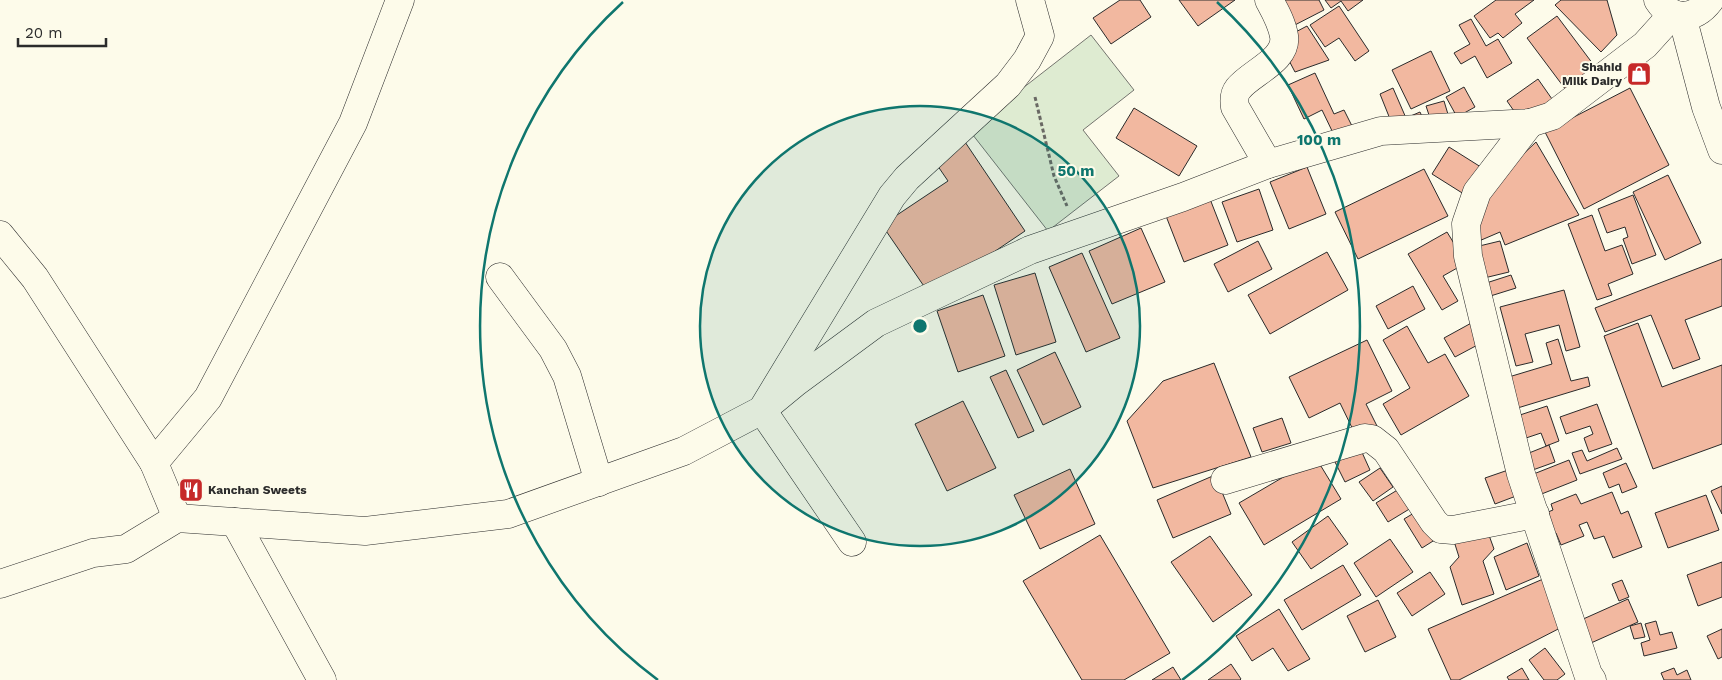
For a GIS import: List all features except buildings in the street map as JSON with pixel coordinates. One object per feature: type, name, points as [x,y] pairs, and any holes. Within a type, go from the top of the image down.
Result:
[{"type":"street","points":[[154,463],[208,398],[353,123],[400,0]]},
{"type":"street","points":[[762,410],[892,196],[907,178],[1008,84],[1026,60],[1040,36],[1030,0]]},
{"type":"street","points":[[1268,164],[1235,108],[1234,98],[1238,89],[1274,59],[1282,49],[1284,37],[1270,0]]},
{"type":"street","points":[[1671,10],[1691,15],[1698,12],[1710,0]]},
{"type":"street","points":[[0,583],[93,553],[126,549],[177,518],[365,531],[508,514],[684,451],[762,410],[796,382],[876,323],[1030,250],[1184,197],[1268,164],[1381,131],[1530,123],[1552,116],[1645,45],[1671,10]]},
{"type":"street","points":[[1671,10],[1722,150]]},
{"type":"street","points":[[1530,123],[1477,192],[1466,224],[1471,265],[1521,474],[1588,674],[1592,680]]},
{"type":"street","points":[[0,235],[35,278],[154,463],[177,518]]},
{"type":"street","points":[[500,277],[553,349],[567,376],[599,482]]},
{"type":"street","points":[[762,410],[852,542]]},
{"type":"street","points":[[1226,480],[1365,438],[1372,439],[1386,450],[1434,522],[1441,528],[1453,530],[1535,514]]},
{"type":"street","points":[[235,522],[322,680]]},
{"type":"path","points":[[1026,60],[1054,176],[1078,233]]},
{"type":"green space","points":[[1091,35],[1134,90],[1083,130],[1119,176],[1048,231],[969,130]]},
{"type":"place","name":"Shahid Milk Dairy","points":[[1639,74]]},
{"type":"place","name":"Kanchan Sweets","points":[[191,490]]}]
